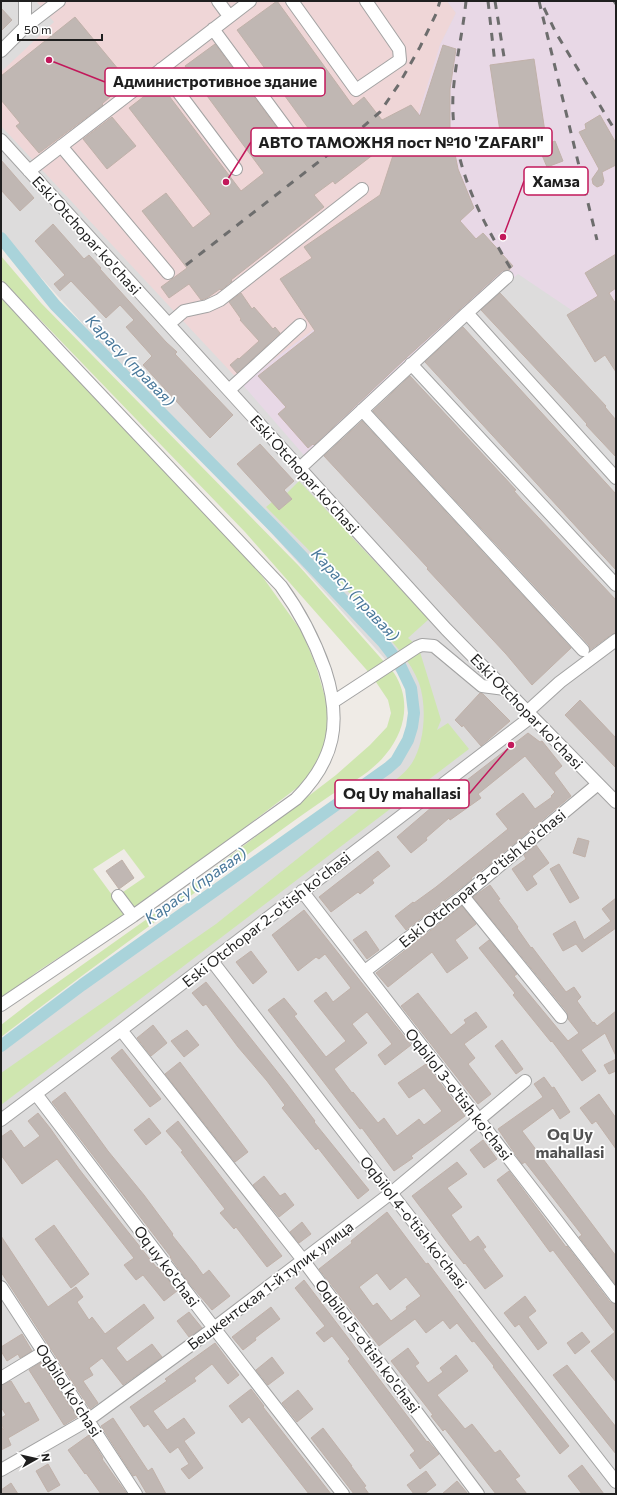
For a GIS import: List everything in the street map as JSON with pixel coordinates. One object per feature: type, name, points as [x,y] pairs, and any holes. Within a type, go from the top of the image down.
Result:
[{"type":"street","points":[[25,1],[25,27]]},
{"type":"street","points":[[1,51],[25,27],[60,1]]},
{"type":"street","points":[[218,1],[229,16]]},
{"type":"street","points":[[29,171],[250,1]]},
{"type":"street","points":[[292,1],[356,90],[400,60],[398,49],[366,1]]},
{"type":"street","points":[[213,29],[289,132]]},
{"type":"street","points":[[161,69],[236,169]]},
{"type":"street","name":"Eski Otchopar ko'chasi","points":[[1,140],[446,629],[616,802]]},
{"type":"street","points":[[61,146],[168,273]]},
{"type":"street","points":[[169,324],[184,311],[207,306],[220,300],[362,189]]},
{"type":"street","points":[[300,468],[507,277]]},
{"type":"street","points":[[1,288],[281,586],[302,617],[312,636],[326,674],[333,702],[334,727],[330,747],[321,766],[305,789],[290,803],[133,916],[1,1005]]},
{"type":"street","points":[[467,313],[616,478]]},
{"type":"street","points":[[229,390],[300,325]]},
{"type":"street","points":[[411,364],[616,585]]},
{"type":"street","points":[[362,410],[583,650]]},
{"type":"street","name":"Eski Otchopar 2-o'tish ko'chasi","points":[[1,1120],[212,961],[529,714],[560,682],[616,640]]},
{"type":"street","points":[[333,702],[422,645],[434,646],[482,686],[504,688]]},
{"type":"street","name":"Eski Otchopar 3-o'tish ko'chasi","points":[[364,971],[463,896],[598,784]]},
{"type":"street","name":"Oqbilol 3-o'tish ko'chasi","points":[[302,891],[616,1297]]},
{"type":"street","points":[[118,896],[133,916]]},
{"type":"street","points":[[463,896],[561,1017]]},
{"type":"street","name":"Oqbilol 4-o'tish ko'chasi","points":[[212,961],[616,1482]]},
{"type":"street","name":"Oqbilol 5-o'tish ko'chasi","points":[[122,1030],[304,1260],[478,1494]]},
{"type":"street","name":"Бешкентская 1-й тупик улица","points":[[1,1470],[88,1420],[214,1328],[391,1193],[525,1081]]},
{"type":"street","name":"Oq uy ko'chasi","points":[[36,1094],[214,1328],[343,1494]]},
{"type":"street","name":"Oqbilol ko'chasi","points":[[1,1287],[136,1494]]},
{"type":"street","points":[[1,1378],[44,1352]]},
{"type":"shaded area","name":"Oq Uy mahallasi","points":[[1,1],[601,1],[616,26],[616,1494],[1,1494],[1,1046],[82,985],[388,768],[396,761],[408,740],[414,713],[411,688],[1,233]]},
{"type":"shaded area","points":[[36,1],[447,1],[456,13],[440,45],[387,275],[277,357],[243,385],[1,126],[1,72],[54,22]]},
{"type":"shaded area","points":[[447,1],[616,1],[616,340],[518,274],[309,461],[243,385],[277,357],[387,275],[391,200],[440,45],[456,13]]},
{"type":"green space","points":[[1,256],[41,303],[299,566],[394,673],[403,693],[404,714],[402,725],[393,745],[374,766],[361,777],[331,795],[290,824],[106,958],[1,1037],[1,1025],[37,997],[161,909],[336,775],[370,745],[387,727],[391,713],[388,700],[372,676],[245,532],[1,279]]},
{"type":"green space","points":[[1,292],[257,569],[302,632],[316,666],[327,704],[328,733],[321,758],[302,784],[239,832],[134,907],[123,892],[145,877],[124,849],[93,869],[126,914],[38,971],[1,1000]]},
{"type":"green space","points":[[299,481],[429,619],[408,638],[414,643],[420,652],[441,720],[437,730],[448,723],[469,749],[1,1105],[1,1073],[216,924],[400,776],[410,765],[416,754],[422,735],[424,713],[422,692],[416,675],[395,645],[364,609],[309,550],[266,507],[272,502],[279,510],[292,499],[287,493]]},
{"type":"building","points":[[277,1],[353,106],[364,97],[382,120],[411,105],[420,116],[443,45],[456,49],[450,89],[450,129],[458,169],[474,208],[460,221],[476,239],[483,233],[513,266],[509,270],[502,271],[406,358],[314,445],[313,444],[308,448],[278,414],[286,407],[258,376],[315,331],[280,279],[312,258],[304,247],[380,195],[400,134],[335,184],[333,181],[314,195],[324,207],[231,280],[232,281],[221,290],[220,289],[207,298],[201,300],[189,284],[169,298],[161,287],[187,268],[142,211],[166,193],[193,228],[211,214],[129,108],[160,84],[241,191],[264,173],[185,66],[215,44],[283,136],[289,139],[296,149],[314,136],[237,30]]},
{"type":"building","points":[[1,8],[12,20],[1,31]]},
{"type":"building","points":[[75,17],[128,81],[102,104],[103,105],[39,153],[16,126],[20,123],[1,100],[1,76]]},
{"type":"building","points":[[534,59],[545,132],[501,138],[490,65]]},
{"type":"building","points":[[600,115],[616,143],[616,165],[602,172],[604,181],[602,185],[597,187],[593,184],[592,179],[599,169],[579,132],[586,129],[585,124]]},
{"type":"building","points":[[112,117],[136,146],[107,169],[83,139]]},
{"type":"building","points":[[555,141],[563,161],[547,167],[539,148]]},
{"type":"building","points":[[1,160],[34,198],[20,211],[1,190]]},
{"type":"building","points":[[53,224],[84,259],[89,255],[166,342],[177,352],[175,354],[233,415],[210,438],[143,365],[152,356],[126,327],[134,320],[120,305],[106,318],[71,281],[60,291],[54,284],[65,275],[35,241]]},
{"type":"building","points":[[616,254],[616,288],[609,293],[616,304],[616,372],[605,355],[595,362],[567,315],[598,296],[585,273]]},
{"type":"building","points":[[241,293],[252,309],[254,307],[273,329],[275,327],[280,333],[237,373],[230,365],[259,341],[240,320],[241,319],[229,302]]},
{"type":"building","points":[[500,293],[606,406],[605,407],[616,420],[616,457],[586,425],[587,424],[569,404],[481,310]]},
{"type":"building","points":[[463,327],[616,494],[616,570],[425,362]]},
{"type":"building","points":[[410,376],[516,490],[514,491],[522,500],[616,600],[616,633],[612,634],[590,650],[589,645],[373,411]]},
{"type":"building","points":[[362,421],[571,648],[532,685],[506,654],[427,569],[428,568],[324,456]]},
{"type":"building","points":[[260,444],[294,481],[284,490],[292,499],[279,510],[237,464]]},
{"type":"building","points":[[480,693],[483,694],[510,721],[481,746],[463,725],[462,727],[455,720]]},
{"type":"building","points":[[580,700],[616,738],[616,768],[565,715]]},
{"type":"building","points":[[528,733],[540,742],[542,741],[562,766],[554,773],[571,796],[490,864],[471,878],[472,879],[406,930],[395,916],[436,887],[508,829],[496,814],[523,793],[535,809],[552,797],[551,796],[555,792],[525,756],[478,794],[481,798],[450,820],[449,818],[426,838],[427,840],[411,853],[397,837],[432,807]]},
{"type":"building","points":[[578,838],[589,841],[585,857],[573,853]]},
{"type":"building","points":[[536,845],[549,863],[532,876],[537,884],[527,891],[512,869],[526,859],[524,855]]},
{"type":"building","points":[[378,851],[390,866],[372,880],[374,883],[360,894],[358,892],[331,912],[319,897]]},
{"type":"building","points":[[122,860],[134,878],[119,889],[106,871]]},
{"type":"building","points":[[559,864],[579,898],[570,903],[550,869]]},
{"type":"building","points":[[490,885],[500,899],[498,900],[531,948],[532,947],[566,992],[574,987],[581,997],[577,1001],[593,1023],[594,1022],[597,1026],[616,1011],[616,1056],[605,1033],[581,1050],[596,1071],[582,1081],[552,1041],[551,1042],[513,995],[515,993],[479,948],[489,940],[517,974],[514,976],[568,1041],[579,1033],[568,1019],[567,1012],[473,897]]},
{"type":"building","points":[[616,898],[616,928],[582,952],[576,944],[563,951],[553,934],[575,921],[584,940],[611,921],[602,909]]},
{"type":"building","points":[[462,906],[476,924],[455,940],[468,958],[447,973],[432,952],[388,987],[376,973]]},
{"type":"building","points":[[304,910],[411,1045],[385,1065],[378,1055],[392,1044],[367,1012],[352,1024],[367,1043],[334,1069],[352,1093],[353,1092],[378,1123],[384,1118],[397,1136],[419,1119],[424,1125],[442,1111],[424,1088],[409,1098],[398,1083],[426,1064],[465,1116],[411,1156],[413,1158],[394,1171],[362,1128],[360,1129],[268,1010],[284,998],[297,1014],[294,1016],[326,1057],[346,1041],[314,1001],[326,992],[333,1002],[351,988],[325,954],[319,959],[316,957],[298,971],[272,935]]},
{"type":"building","points":[[366,931],[379,950],[367,959],[353,940]]},
{"type":"building","points":[[251,951],[267,972],[253,984],[236,962]]},
{"type":"building","points":[[206,982],[287,1084],[315,1121],[314,1122],[369,1190],[358,1199],[318,1148],[316,1150],[282,1108],[285,1105],[238,1047],[206,1004],[203,1006],[192,993]]},
{"type":"building","points":[[418,993],[451,1035],[466,1023],[464,1020],[476,1012],[487,1027],[464,1044],[475,1058],[468,1064],[491,1094],[478,1104],[401,1006]]},
{"type":"building","points":[[153,1025],[167,1043],[151,1056],[137,1038]]},
{"type":"building","points":[[187,1030],[199,1045],[184,1057],[171,1041]]},
{"type":"building","points":[[502,1040],[523,1069],[516,1074],[495,1046]]},
{"type":"building","points":[[122,1049],[161,1099],[150,1107],[111,1058]]},
{"type":"building","points":[[616,1059],[616,1071],[609,1074],[604,1065]]},
{"type":"building","points":[[180,1062],[248,1152],[235,1162],[165,1074]]},
{"type":"building","points":[[544,1077],[552,1088],[554,1087],[570,1112],[560,1119],[553,1108],[522,1131],[616,1256],[616,1285],[579,1237],[582,1235],[525,1162],[522,1164],[498,1129],[543,1097],[534,1084]]},
{"type":"building","points":[[65,1092],[203,1275],[209,1270],[230,1296],[212,1310],[188,1282],[171,1257],[52,1102]]},
{"type":"building","points":[[599,1094],[616,1118],[616,1149],[596,1121],[592,1124],[580,1108]]},
{"type":"building","points":[[38,1113],[121,1223],[177,1291],[164,1301],[143,1275],[136,1280],[124,1265],[134,1258],[57,1159],[22,1184],[1,1155],[1,1137],[11,1130],[24,1148],[40,1136],[28,1121]]},
{"type":"building","points":[[149,1118],[161,1133],[146,1145],[134,1130]]},
{"type":"building","points":[[178,1121],[282,1256],[267,1267],[236,1227],[234,1229],[220,1213],[225,1209],[181,1152],[183,1151],[166,1131]]},
{"type":"building","points":[[483,1140],[497,1159],[484,1168],[470,1150]]},
{"type":"building","points":[[457,1162],[467,1174],[447,1188],[462,1207],[451,1215],[470,1242],[478,1236],[486,1247],[483,1249],[503,1276],[485,1289],[412,1196]]},
{"type":"building","points":[[509,1171],[566,1247],[567,1246],[610,1302],[616,1304],[616,1382],[591,1351],[615,1332],[553,1250],[550,1252],[497,1180]]},
{"type":"building","points":[[264,1176],[280,1196],[285,1193],[294,1205],[279,1217],[253,1185]]},
{"type":"building","points":[[387,1212],[569,1446],[560,1454],[493,1367],[494,1366],[457,1323],[450,1329],[443,1320],[426,1333],[415,1319],[379,1346],[319,1269],[352,1243],[351,1241]],"holes":[[[377,1273],[390,1290],[406,1277],[421,1296],[391,1321],[377,1303],[373,1306],[359,1287]]]},
{"type":"building","points":[[302,1222],[311,1234],[299,1243],[290,1232]]},
{"type":"building","points":[[54,1225],[89,1274],[71,1288],[35,1239]]},
{"type":"building","points":[[1,1236],[48,1307],[76,1287],[83,1297],[77,1302],[89,1320],[92,1317],[105,1334],[144,1304],[154,1318],[116,1348],[127,1362],[152,1344],[162,1357],[123,1385],[102,1358],[89,1368],[93,1375],[83,1381],[98,1403],[90,1409],[1,1272]]},
{"type":"building","points":[[304,1280],[427,1442],[428,1441],[439,1454],[420,1469],[410,1455],[415,1451],[348,1361],[350,1359],[332,1336],[324,1342],[316,1333],[325,1326],[295,1288]]},
{"type":"building","points":[[525,1296],[536,1311],[528,1317],[547,1343],[538,1350],[519,1324],[515,1327],[504,1313]]},
{"type":"building","points":[[271,1307],[280,1319],[255,1338],[256,1340],[243,1350],[232,1337]]},
{"type":"building","points":[[189,1312],[202,1328],[189,1337],[177,1321]]},
{"type":"building","points":[[582,1332],[590,1342],[575,1354],[567,1343]]},
{"type":"building","points":[[22,1334],[32,1351],[20,1358],[18,1354],[7,1361],[1,1351],[1,1347]]},
{"type":"building","points":[[215,1343],[239,1375],[228,1384],[212,1364],[194,1378],[196,1381],[153,1411],[167,1430],[184,1418],[195,1433],[184,1441],[203,1468],[189,1479],[181,1469],[189,1464],[178,1447],[170,1453],[148,1424],[144,1427],[130,1407],[167,1381],[165,1379]]},
{"type":"building","points":[[408,1348],[419,1363],[415,1366],[428,1383],[443,1372],[440,1368],[456,1355],[468,1371],[437,1395],[465,1429],[472,1424],[495,1453],[500,1450],[520,1476],[515,1479],[527,1494],[496,1494],[445,1429],[443,1431],[431,1416],[433,1415],[391,1361]]},
{"type":"building","points":[[272,1357],[284,1373],[268,1385],[256,1370]]},
{"type":"building","points":[[41,1362],[77,1417],[64,1425],[29,1370]]},
{"type":"building","points":[[567,1365],[616,1427],[616,1454],[553,1375]]},
{"type":"building","points":[[11,1381],[25,1404],[29,1402],[39,1420],[8,1438],[11,1445],[1,1450],[1,1425],[3,1430],[4,1429],[1,1423],[1,1418],[6,1415],[1,1407],[1,1385]]},
{"type":"building","points":[[251,1389],[264,1406],[263,1407],[331,1494],[309,1494],[249,1417],[242,1423],[229,1406]]},
{"type":"building","points":[[298,1390],[313,1409],[297,1422],[282,1403]]},
{"type":"building","points":[[113,1418],[148,1471],[152,1468],[166,1494],[147,1494],[136,1475],[133,1476],[101,1426]]},
{"type":"building","points":[[323,1428],[366,1486],[364,1487],[369,1494],[354,1494],[311,1438]]},
{"type":"building","points":[[89,1435],[103,1458],[102,1459],[127,1494],[101,1494],[68,1450]]},
{"type":"building","points":[[48,1464],[60,1485],[48,1492],[36,1471]]},
{"type":"building","points":[[582,1465],[604,1494],[582,1494],[568,1476]]},
{"type":"building","points":[[426,1471],[436,1485],[424,1494],[414,1494],[407,1485]]},
{"type":"building","points":[[457,1481],[468,1494],[442,1494]]},
{"type":"building","points":[[11,1483],[18,1494],[1,1494],[1,1490]]},
{"type":"waterway","name":"Карасу (правая)","points":[[1,238],[55,305],[276,529],[383,642],[399,663],[411,688],[414,713],[408,740],[396,761],[388,768],[82,985],[1,1046]]},
{"type":"railway","points":[[186,265],[357,132],[380,112],[399,84],[420,47],[436,14],[440,1]]},
{"type":"railway","points":[[466,1],[455,71],[453,95],[453,120],[456,143],[462,166],[479,210],[501,253],[514,274]]},
{"type":"railway","points":[[488,1],[495,64]]},
{"type":"railway","points":[[495,1],[505,63]]},
{"type":"railway","points":[[539,1],[597,240]]},
{"type":"railway","points":[[544,8],[556,33],[616,132]]},
{"type":"place","name":"Администротивное здание","points":[[49,60]]},
{"type":"place","name":"АВТО ТАМОЖНЯ пост №10 'ZAFARI\"","points":[[226,182]]},
{"type":"place","name":"Хамза","points":[[503,237]]},
{"type":"place","name":"Oq Uy mahallasi","points":[[511,745]]},
{"type":"district","name":"Oq Uy mahallasi","points":[[570,1142]]}]
